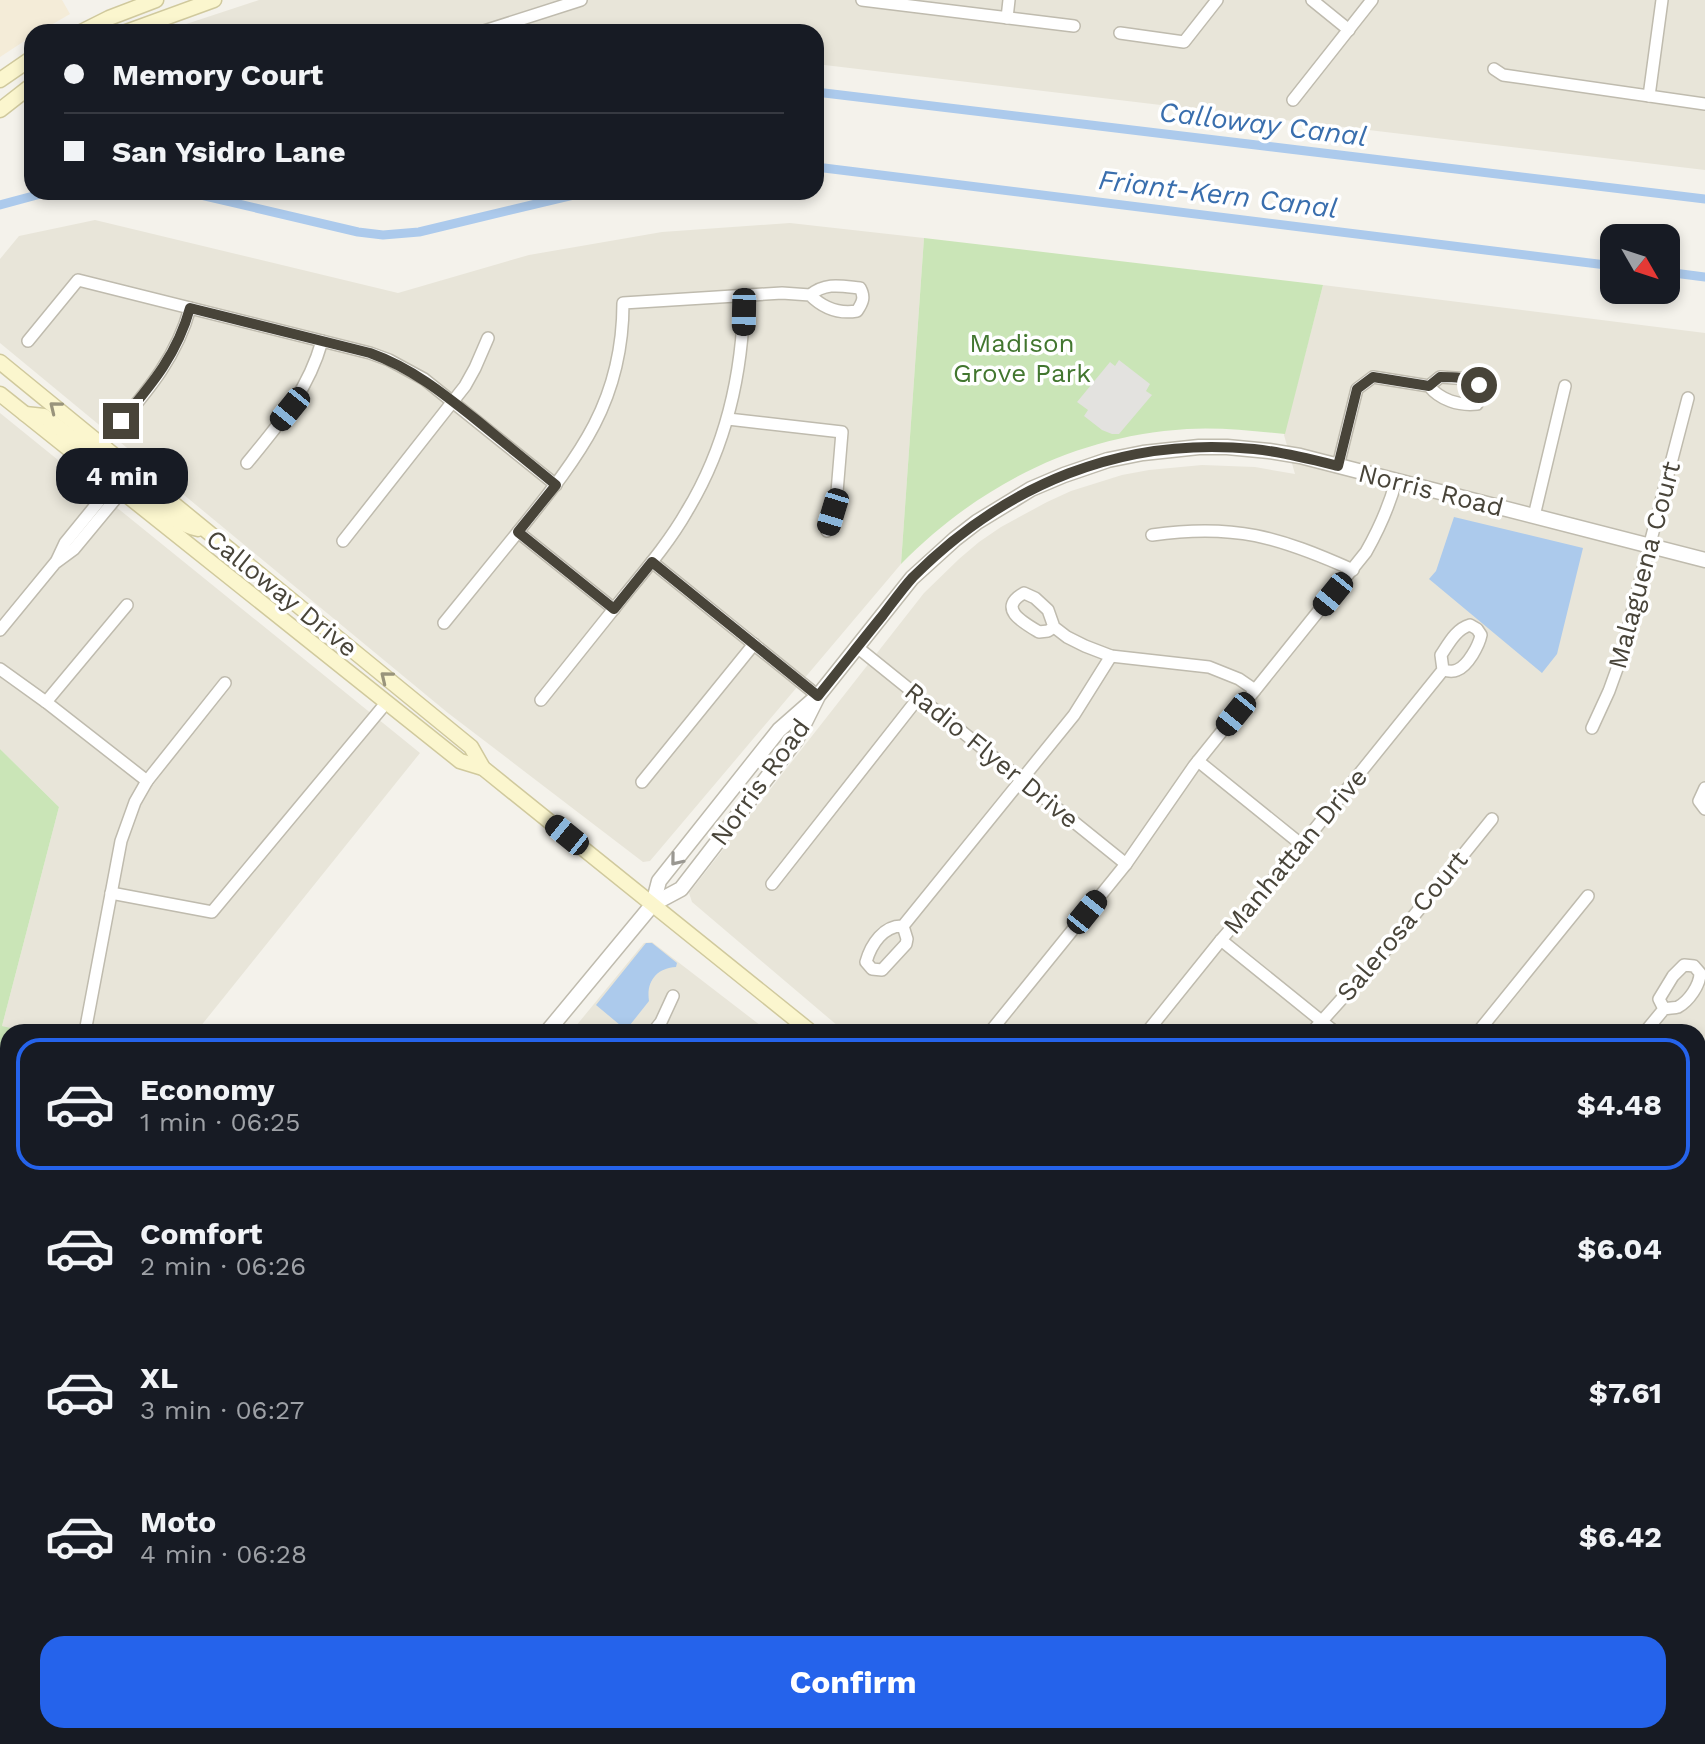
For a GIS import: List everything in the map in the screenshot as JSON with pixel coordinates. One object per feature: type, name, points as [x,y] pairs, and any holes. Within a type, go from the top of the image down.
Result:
[{"type":"main road","points":[[97,24],[156,0]]},
{"type":"main road","points":[[148,24],[214,0]]},
{"type":"main road","points":[[0,81],[24,64]]},
{"type":"main road","points":[[0,110],[24,91]]},
{"type":"main road","name":"Calloway Drive","points":[[0,362],[471,747],[483,768],[801,1024]]},
{"type":"main road","name":"Calloway Drive","points":[[0,394],[460,761],[483,768]]},
{"type":"main road","points":[[25,414],[44,416],[83,446],[91,449],[102,445]]},
{"type":"main road","points":[[117,488],[133,486],[185,526],[206,531]]},
{"type":"main road","points":[[386,703],[402,704],[447,739],[465,742]]},
{"type":"street","points":[[506,24],[581,0]]},
{"type":"street","points":[[862,0],[1074,26]]},
{"type":"street","points":[[1007,18],[1009,0]]},
{"type":"street","points":[[1120,33],[1184,42],[1217,0]]},
{"type":"street","points":[[1312,0],[1349,30]]},
{"type":"street","points":[[1293,100],[1372,0]]},
{"type":"street","points":[[1649,96],[1662,0]]},
{"type":"street","points":[[1494,69],[1503,75],[1705,104]]},
{"type":"street","points":[[28,341],[78,280],[322,341],[389,360],[424,379],[556,485]]},
{"type":"street","points":[[444,623],[581,450],[601,411],[617,360],[623,303],[782,293],[810,295]]},
{"type":"street","points":[[541,700],[652,562],[687,512],[704,481],[728,419],[741,356],[744,295]]},
{"type":"street","points":[[102,445],[166,365],[180,338],[190,308]]},
{"type":"street","points":[[343,541],[453,402],[475,368],[488,338]]},
{"type":"street","points":[[247,463],[302,391],[322,341]]},
{"type":"street","points":[[1338,466],[1357,389],[1373,377],[1429,386]]},
{"type":"street","points":[[1534,516],[1565,386]]},
{"type":"street","name":"Malaguena Court","points":[[1592,728],[1618,666],[1688,398]]},
{"type":"street","points":[[728,419],[842,432],[837,492],[827,531]]},
{"type":"street","name":"Norris Road","points":[[554,1024],[653,904],[681,889],[796,740],[818,696],[912,578],[955,539],[1007,502],[1064,475],[1129,455],[1171,449],[1227,447],[1269,451],[1705,560]]},
{"type":"street","points":[[996,1024],[1126,864],[1198,761],[1353,570],[1378,532],[1396,481]]},
{"type":"street","points":[[0,630],[55,563],[65,543],[117,488]]},
{"type":"street","points":[[1152,535],[1200,530],[1247,533],[1292,544],[1353,570]]},
{"type":"street","points":[[518,532],[614,609]]},
{"type":"street","points":[[652,562],[818,696],[779,730],[659,881],[653,904]]},
{"type":"street","points":[[46,702],[127,605]]},
{"type":"street","points":[[1054,627],[1067,637],[1111,656],[1209,667],[1239,679],[1255,690]]},
{"type":"street","points":[[642,782],[754,644]]},
{"type":"street","name":"Radio Flyer Drive","points":[[857,647],[1126,864]]},
{"type":"street","points":[[903,926],[1074,715],[1111,656]]},
{"type":"street","points":[[0,669],[147,781]]},
{"type":"street","name":"Manhattan Drive","points":[[1153,1024],[1443,670]]},
{"type":"street","points":[[86,1024],[127,821],[147,781],[225,683]]},
{"type":"street","points":[[772,884],[919,697]]},
{"type":"street","points":[[111,893],[212,912],[386,703]]},
{"type":"street","points":[[1198,761],[1302,845]]},
{"type":"street","points":[[1705,788],[1699,801],[1705,809]]},
{"type":"street","name":"Salerosa Court","points":[[1319,1024],[1391,944],[1492,819]]},
{"type":"street","points":[[1484,1024],[1588,896]]},
{"type":"street","points":[[1221,940],[1325,1024]]},
{"type":"street","points":[[659,1024],[673,996]]},
{"type":"street","points":[[1652,1024],[1664,1009]]},
{"type":"shaded area","points":[[0,0],[62,0],[70,14],[53,24],[24,24],[24,41],[0,57]]},
{"type":"shaded area","points":[[259,0],[1705,0],[1705,170],[824,65],[824,24],[186,24]]},
{"type":"shaded area","points":[[95,220],[398,293],[529,255],[662,232],[790,223],[924,238],[901,564],[650,861],[643,862],[448,713],[0,343],[0,259],[19,236]]},
{"type":"shaded area","points":[[1323,285],[1705,333],[1705,1024],[836,1024],[692,902],[689,893],[924,593],[979,542],[1047,502],[1122,475],[1202,465],[1255,467],[1295,474],[1284,435]]},
{"type":"shaded area","points":[[1119,360],[1150,384],[1146,391],[1152,395],[1119,434],[1112,434],[1084,416],[1088,410],[1077,402],[1110,362],[1115,366]]},
{"type":"shaded area","points":[[0,413],[420,753],[202,1024],[3,1024],[59,807],[0,749]]},
{"type":"shaded area","points":[[652,942],[759,1024],[578,1024],[644,943]]},
{"type":"green space","name":"Madison Grove Park","points":[[924,238],[1323,285],[1285,434],[1187,429],[1106,442],[1068,454],[996,488],[931,536],[901,564]]},
{"type":"green space","points":[[0,749],[59,807],[3,1024],[0,1024]]},
{"type":"water","points":[[1454,517],[1583,548],[1557,654],[1542,673],[1429,579],[1436,571]]},
{"type":"water","points":[[646,943],[652,943],[677,963],[676,967],[663,970],[654,977],[649,987],[649,1001],[631,1024],[619,1024],[596,1005]]},
{"type":"waterway","name":"Calloway Canal","points":[[824,93],[1705,199]]},
{"type":"waterway","name":"Friant-Kern Canal","points":[[824,168],[1600,264]]},
{"type":"waterway","name":"Friant-Kern Canal","points":[[0,205],[24,198]]},
{"type":"waterway","name":"Friant-Kern Canal","points":[[222,200],[383,235],[419,232],[553,200]]},
{"type":"waterway","name":"Friant-Kern Canal","points":[[1680,274],[1705,277]]},
{"type":"route","points":[[121,421],[171,357],[190,308],[389,360],[424,379],[556,485],[518,532],[614,609],[652,562],[818,696],[912,578],[933,557],[977,522],[1031,489],[1115,458],[1171,449],[1255,449],[1338,466],[1357,389],[1373,377],[1429,386],[1440,377],[1452,377],[1470,379],[1479,385]]}]
